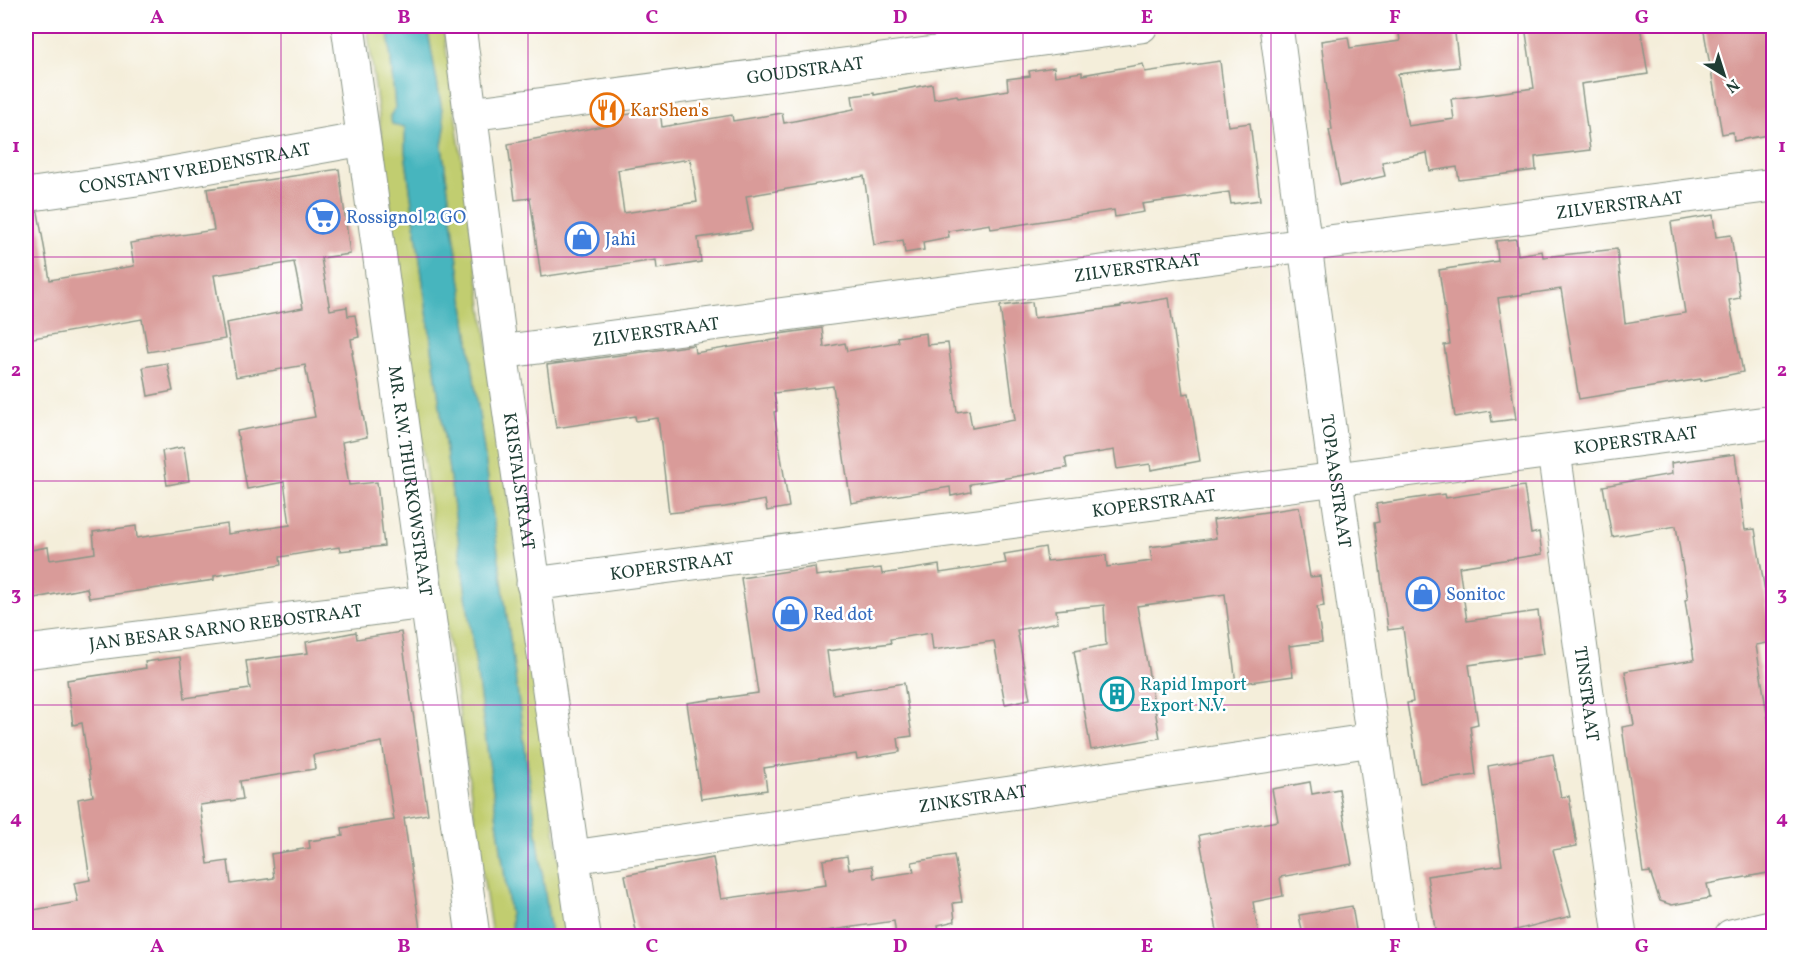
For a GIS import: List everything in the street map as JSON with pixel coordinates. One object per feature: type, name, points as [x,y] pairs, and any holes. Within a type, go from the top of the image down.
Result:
[{"type":"street","name":"MR. R.W. THURKOWSTRAAT","points":[[348,26],[473,936]]},
{"type":"street","name":"KRISTALSTRAAT","points":[[459,26],[501,352],[584,936]]},
{"type":"street","name":"GOUDSTRAAT","points":[[470,114],[1141,26]]},
{"type":"street","name":"TOPAASSTRAAT","points":[[1276,26],[1336,481],[1401,936]]},
{"type":"street","name":"CONSTANT VREDENSTRAAT","points":[[26,195],[144,178],[363,139]]},
{"type":"street","name":"ZILVERSTRAAT","points":[[501,352],[1773,185]]},
{"type":"street","name":"KOPERSTRAAT","points":[[533,584],[1554,452],[1773,427]]},
{"type":"street","name":"TINSTRAAT","points":[[1554,452],[1620,936]]},
{"type":"street","name":"JAN BESAR SARNO REBOSTRAAT","points":[[26,652],[426,602]]},
{"type":"street","name":"ZINKSTRAAT","points":[[573,857],[1373,740]]},
{"type":"street","points":[[1731,936],[1773,926]]},
{"type":"green space","points":[[367,26],[388,26],[395,108],[405,127],[405,152],[513,936],[492,936],[440,583]]},
{"type":"green space","points":[[427,26],[443,26],[570,936],[551,936],[442,146],[445,127]]},
{"type":"water","points":[[388,26],[427,26],[445,127],[442,146],[551,936],[513,936],[405,152],[405,127],[392,124],[390,116],[395,108]]},
{"type":"building","points":[[1398,26],[1454,26],[1459,67],[1398,74],[1408,126],[1454,119],[1451,99],[1534,88],[1525,26],[1640,26],[1648,74],[1581,84],[1590,150],[1535,157],[1536,170],[1459,180],[1457,167],[1430,171],[1427,153],[1382,162],[1385,176],[1340,186],[1329,130],[1332,130],[1321,41],[1348,37],[1350,48],[1400,41]]},
{"type":"building","points":[[1703,26],[1773,26],[1773,134],[1734,141],[1733,132],[1722,134]]},
{"type":"building","points":[[1220,61],[1228,126],[1250,123],[1260,200],[1231,204],[1229,192],[1142,204],[1144,212],[1115,217],[1114,210],[991,229],[990,224],[948,231],[949,237],[923,242],[924,250],[905,253],[903,240],[874,245],[864,176],[746,196],[752,230],[698,238],[701,262],[657,269],[656,260],[541,277],[530,198],[515,200],[508,144],[619,123],[618,116],[660,109],[662,127],[732,115],[733,121],[782,113],[784,123],[854,109],[852,96],[874,93],[874,95],[932,84],[934,99],[957,95],[958,98],[1008,90],[1007,79],[1030,76],[1029,71],[1054,67],[1055,76],[1082,72],[1082,75],[1143,64],[1145,72]],"holes":[[[690,159],[697,202],[624,213],[618,170]]]},
{"type":"building","points":[[339,169],[350,254],[321,258],[330,310],[347,307],[348,316],[355,315],[359,337],[351,339],[352,353],[367,437],[342,442],[349,485],[377,482],[384,546],[340,551],[339,547],[280,557],[281,565],[214,576],[214,580],[89,598],[87,588],[35,598],[34,590],[26,592],[26,551],[48,547],[50,560],[95,553],[93,532],[136,526],[137,538],[227,524],[228,534],[290,525],[284,482],[247,489],[237,431],[315,417],[305,365],[236,377],[226,323],[303,308],[294,262],[214,275],[225,339],[148,352],[142,319],[28,339],[26,213],[38,212],[50,280],[134,266],[130,243],[214,230],[207,189]]},
{"type":"building","points":[[1713,215],[1716,237],[1731,235],[1740,298],[1729,300],[1743,372],[1701,381],[1701,379],[1579,399],[1561,289],[1498,298],[1516,419],[1492,422],[1490,411],[1455,417],[1444,345],[1450,344],[1439,270],[1498,261],[1496,241],[1516,239],[1518,255],[1542,251],[1543,257],[1617,249],[1625,323],[1685,313],[1671,222]]},
{"type":"building","points":[[1169,298],[1183,394],[1189,393],[1200,461],[1151,470],[1150,464],[1117,469],[1114,450],[1065,458],[1067,468],[970,484],[971,492],[951,496],[950,487],[851,503],[833,386],[774,393],[777,411],[774,412],[789,507],[767,511],[765,500],[669,513],[658,418],[636,421],[635,416],[556,428],[547,365],[694,345],[695,353],[780,339],[779,334],[822,328],[824,347],[845,343],[847,351],[898,342],[897,337],[926,333],[927,345],[948,343],[957,412],[969,410],[972,428],[1015,420],[1000,306],[1032,302],[1034,318],[1121,307]]},
{"type":"building","points":[[167,363],[173,391],[148,396],[143,367]]},
{"type":"building","points":[[184,447],[189,481],[167,485],[162,451]]},
{"type":"building","points":[[1735,454],[1745,530],[1755,529],[1773,642],[1756,645],[1769,726],[1773,725],[1773,872],[1707,884],[1710,898],[1672,905],[1660,901],[1650,872],[1643,873],[1622,727],[1634,725],[1625,671],[1694,660],[1685,600],[1688,599],[1676,526],[1612,537],[1603,486],[1672,474],[1671,463]]},
{"type":"building","points":[[1524,486],[1531,534],[1539,532],[1542,554],[1459,567],[1467,621],[1538,611],[1544,654],[1469,665],[1478,724],[1470,726],[1476,775],[1420,783],[1407,703],[1413,702],[1403,628],[1388,630],[1374,523],[1379,522],[1376,504],[1445,494],[1446,498]]},
{"type":"building","points":[[1299,507],[1310,577],[1320,576],[1324,606],[1317,607],[1322,642],[1289,646],[1293,676],[1236,684],[1225,594],[1137,606],[1160,738],[1091,750],[1074,651],[1106,645],[1104,605],[1056,610],[1058,622],[1017,630],[1030,699],[1005,704],[994,641],[933,650],[931,633],[890,639],[891,643],[827,651],[833,694],[904,683],[912,736],[898,738],[900,752],[857,759],[856,754],[764,768],[767,790],[701,799],[687,703],[758,693],[741,578],[815,567],[816,576],[881,568],[882,574],[939,565],[940,573],[1006,563],[1004,554],[1045,547],[1047,561],[1106,555],[1107,567],[1152,561],[1150,547],[1216,538],[1213,520]]},
{"type":"building","points":[[356,632],[357,639],[401,632],[428,814],[404,818],[421,936],[151,936],[150,928],[106,936],[26,936],[26,915],[34,914],[33,910],[78,902],[74,883],[90,880],[78,799],[93,796],[82,723],[73,725],[67,680],[146,668],[145,662],[180,657],[185,698],[250,689],[246,661],[308,653],[306,642]],"holes":[[[382,742],[394,820],[342,828],[343,836],[309,841],[310,848],[271,854],[274,878],[231,884],[228,861],[208,864],[200,805],[243,799],[240,781],[315,769],[313,755]]]},
{"type":"building","points":[[1553,754],[1561,797],[1569,796],[1577,846],[1553,850],[1571,916],[1508,932],[1509,936],[1436,936],[1427,876],[1502,865],[1488,766]]},
{"type":"building","points":[[1310,782],[1312,794],[1339,789],[1352,864],[1280,877],[1283,896],[1253,902],[1259,936],[1218,936],[1199,835],[1278,821],[1272,789]]},
{"type":"building","points":[[954,855],[962,902],[953,903],[955,921],[938,925],[939,931],[903,936],[896,936],[894,921],[805,934],[806,936],[737,936],[736,931],[708,936],[637,936],[625,875],[713,858],[721,899],[826,885],[823,860],[847,856],[849,869],[872,866],[874,878],[914,872],[912,862]]},
{"type":"building","points":[[1352,906],[1357,936],[1303,936],[1299,915]]},
{"type":"place","name":"KarShen's","points":[[607,110]]},
{"type":"place","name":"Rossignol 2 GO","points":[[323,217]]},
{"type":"place","name":"Jahi","points":[[582,239]]},
{"type":"place","name":"Sonitoc","points":[[1423,594]]},
{"type":"place","name":"Red dot","points":[[790,614]]},
{"type":"place","name":"Rapid Import Export N.V.","points":[[1117,694]]}]
